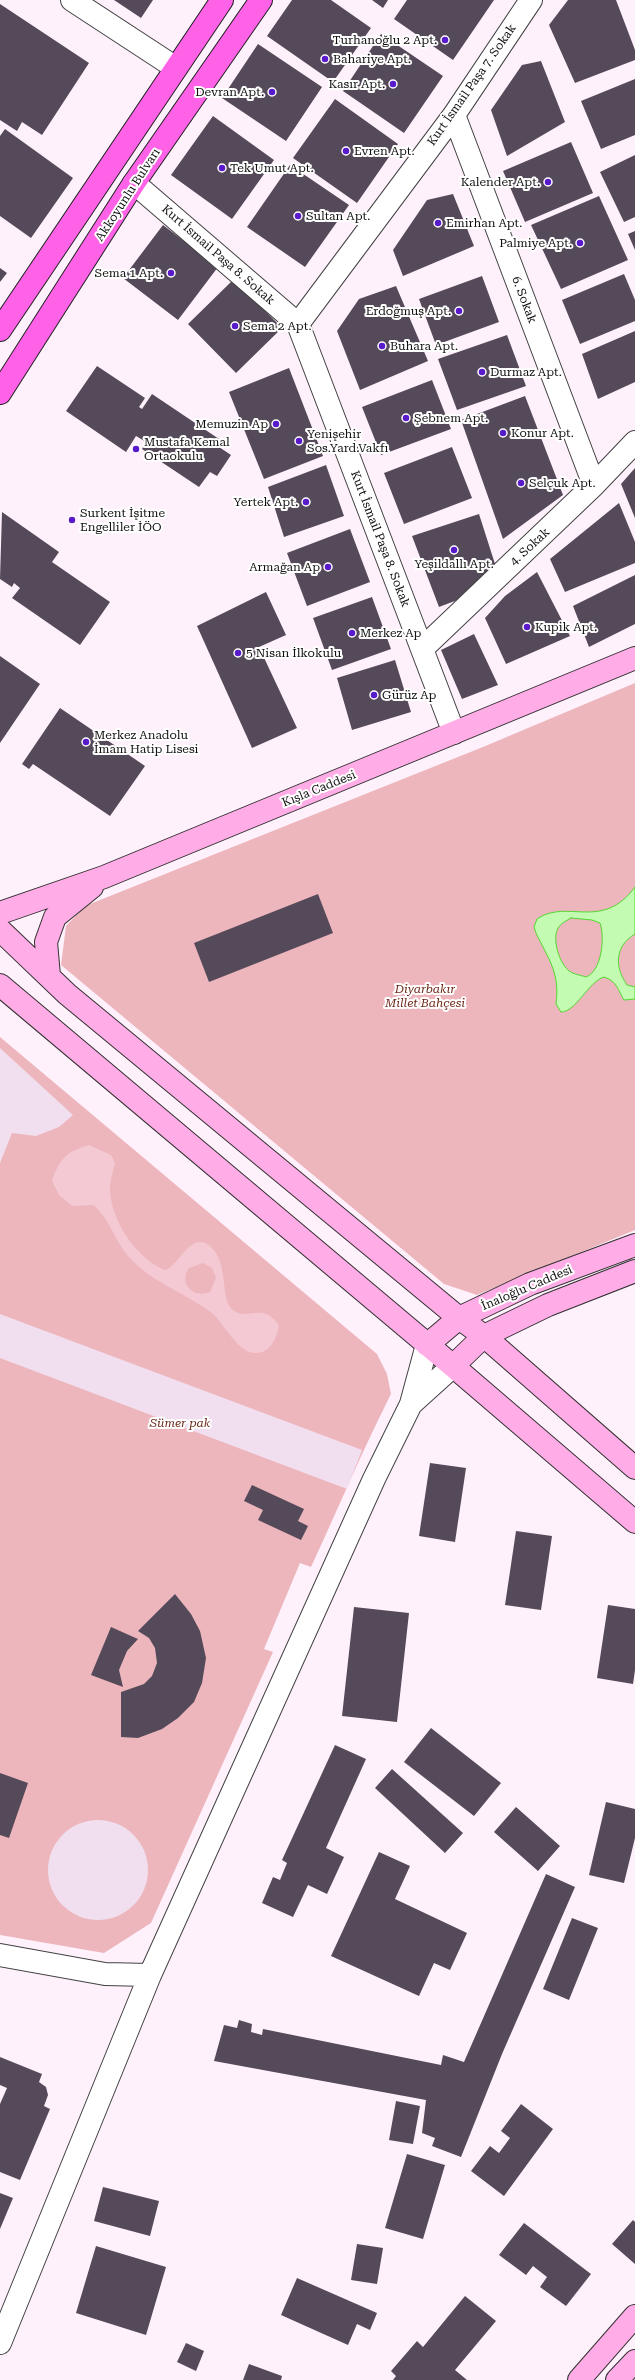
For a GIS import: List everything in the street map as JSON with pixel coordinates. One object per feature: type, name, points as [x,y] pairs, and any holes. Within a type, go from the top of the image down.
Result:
[{"type":"main road","points":[[0,330],[222,0]]},
{"type":"main road","name":"Akkoyunlu Bulvarı","points":[[0,393],[134,183],[261,0]]},
{"type":"main road","name":"Kışla Caddesi","points":[[0,912],[104,877],[635,658]]},
{"type":"main road","points":[[49,976],[46,942],[55,916],[104,877]]},
{"type":"main road","points":[[0,930],[67,994],[458,1318],[484,1336],[635,1468]]},
{"type":"main road","points":[[0,986],[453,1366],[635,1522]]},
{"type":"main road","name":"İnaloğlu Caddesi","points":[[427,1345],[458,1318],[530,1284],[635,1245]]},
{"type":"main road","name":"İnaloğlu Caddesi","points":[[453,1366],[484,1336],[548,1305],[635,1271]]},
{"type":"main road","points":[[579,2380],[635,2316]]},
{"type":"main road","points":[[617,2380],[635,2361]]},
{"type":"street","points":[[72,0],[176,68]]},
{"type":"street","name":"Kurt İsmail Paşa 7. Sokak","points":[[298,324],[454,115],[530,0]]},
{"type":"street","name":"6. Sokak","points":[[454,115],[594,485]]},
{"type":"street","name":"Kurt İsmail Paşa 8. Sokak","points":[[134,183],[298,324],[454,733]]},
{"type":"street","name":"4. Sokak","points":[[422,649],[594,485],[635,442]]},
{"type":"street","points":[[0,2343],[150,1975],[371,1486],[411,1404],[427,1345]]},
{"type":"street","points":[[411,1404],[453,1366]]},
{"type":"street","points":[[0,1954],[105,1974],[150,1975]]},
{"type":"green space","name":"Diyarbakır Millet Bahçesi","points":[[635,683],[635,1230],[477,1295],[444,1284],[61,965],[66,926],[85,906],[483,747]]},
{"type":"green space","name":"Sümer pak","points":[[0,1037],[377,1354],[387,1374],[391,1394],[360,1458],[311,1567],[300,1563],[264,1649],[273,1652],[151,1923],[104,1953],[0,1935]]},
{"type":"shaded area","points":[[635,887],[635,934],[623,944],[620,950],[619,964],[620,971],[627,985],[635,987],[635,999],[624,1000],[614,983],[604,977],[598,980],[572,1007],[561,1012],[556,1004],[557,993],[555,975],[534,927],[537,919],[549,913],[561,911],[598,911],[610,908],[623,900]],"holes":[[[571,918],[592,920],[600,923],[602,945],[596,968],[586,977],[568,970],[562,962],[557,950],[556,933],[558,928]]]},
{"type":"shaded area","points":[[0,1048],[73,1115],[59,1127],[36,1136],[12,1133],[0,1163]]},
{"type":"shaded area","points":[[89,1145],[111,1155],[115,1163],[110,1190],[115,1214],[127,1238],[145,1257],[155,1265],[165,1270],[170,1267],[186,1250],[197,1242],[203,1242],[210,1246],[216,1253],[220,1262],[226,1298],[233,1310],[244,1314],[266,1314],[279,1325],[275,1339],[266,1350],[256,1353],[249,1352],[237,1343],[212,1313],[159,1281],[138,1266],[129,1257],[104,1217],[93,1205],[72,1206],[59,1195],[52,1181],[61,1161],[75,1150]],"holes":[[[203,1263],[212,1268],[216,1278],[210,1292],[204,1294],[198,1293],[193,1291],[186,1284],[185,1279],[189,1268]]]},
{"type":"shaded area","points":[[0,1314],[362,1450],[347,1489],[0,1358]]},
{"type":"shaded area","points":[[98,1820],[117,1824],[134,1834],[144,1851],[148,1870],[144,1889],[134,1906],[117,1916],[98,1920],[79,1916],[62,1906],[52,1889],[48,1870],[52,1851],[62,1834],[79,1824]]},
{"type":"building","points":[[114,0],[153,0],[141,18]]},
{"type":"building","name":"Bahariye Apt.","points":[[292,0],[331,0],[371,28],[333,82],[267,36]]},
{"type":"building","points":[[372,0],[388,0],[383,8]]},
{"type":"building","name":"Turhanoğlu 2 Apt.","points":[[407,0],[494,0],[453,60],[394,19]]},
{"type":"building","points":[[568,0],[616,0],[635,50],[635,60],[575,83],[549,25]]},
{"type":"building","points":[[0,4],[89,63],[42,135],[22,122],[17,131],[0,120]]},
{"type":"building","name":"Kasır Apt.","points":[[381,34],[443,76],[404,133],[343,91]]},
{"type":"building","name":"Devran Apt.","points":[[258,44],[322,87],[286,141],[222,98]]},
{"type":"building","points":[[541,61],[565,122],[507,156],[491,110],[522,65]]},
{"type":"building","points":[[635,79],[635,135],[601,149],[581,101]]},
{"type":"building","name":"Evren Apt.","points":[[335,99],[398,144],[357,203],[293,158]]},
{"type":"building","name":"Tek Umut Apt.","points":[[213,116],[274,160],[232,219],[171,175]]},
{"type":"building","points":[[5,129],[73,178],[31,238],[0,216],[0,136]]},
{"type":"building","name":"Kalender Apt.","points":[[571,142],[593,193],[525,222],[503,171]]},
{"type":"building","points":[[635,155],[635,217],[624,222],[600,172]]},
{"type":"building","name":"Sultan Apt.","points":[[290,165],[349,205],[305,267],[247,227]]},
{"type":"building","name":"Emirhan Apt.","points":[[453,194],[474,246],[403,276],[393,250],[427,200]]},
{"type":"building","name":"Palmiye Apt.","points":[[599,196],[628,260],[561,289],[531,225]]},
{"type":"building","name":"Sema 1 Apt.","points":[[163,225],[218,267],[178,320],[123,278]]},
{"type":"building","points":[[635,231],[635,250],[628,234]]},
{"type":"building","points":[[0,268],[7,273],[0,282]]},
{"type":"building","points":[[624,274],[635,300],[635,321],[580,344],[562,300]]},
{"type":"building","name":"Erdoğmuş Apt.","points":[[482,276],[499,322],[436,345],[419,299]]},
{"type":"building","name":"Sema 2 Apt.","points":[[234,279],[282,328],[236,373],[188,324]]},
{"type":"building","name":"Buhara Apt.","points":[[396,286],[428,361],[360,390],[337,331],[359,299]]},
{"type":"building","points":[[635,331],[635,382],[598,399],[582,354]]},
{"type":"building","name":"Durmaz Apt.","points":[[507,335],[526,386],[457,410],[438,359]]},
{"type":"building","points":[[97,366],[145,398],[139,407],[142,409],[152,394],[222,441],[219,447],[231,455],[217,476],[210,472],[199,487],[142,449],[146,442],[136,436],[126,452],[66,411]]},
{"type":"building","name":"Memuzin Ap","points":[[289,368],[323,456],[264,479],[229,392]]},
{"type":"building","name":"Şebnem Apt.","points":[[432,380],[451,429],[381,455],[362,407]]},
{"type":"building","points":[[525,396],[563,495],[503,539],[461,420]]},
{"type":"building","points":[[452,447],[472,498],[404,524],[384,473]]},
{"type":"building","name":"Yertek Apt.","points":[[326,465],[344,516],[284,537],[268,487]]},
{"type":"building","points":[[635,468],[635,518],[621,484]]},
{"type":"building","points":[[619,503],[635,542],[635,563],[565,592],[550,559]]},
{"type":"building","points":[[2,512],[59,552],[52,562],[110,602],[80,645],[12,598],[20,588],[14,583],[12,587],[0,579]]},
{"type":"building","name":"Yeşildallı Apt.","points":[[479,514],[495,564],[460,599],[439,607],[412,536]]},
{"type":"building","name":"Armağan Ap","points":[[350,529],[370,582],[307,606],[287,553]]},
{"type":"building","name":"Kupik Apt.","points":[[537,572],[570,636],[506,664],[485,618],[505,596]]},
{"type":"building","points":[[635,575],[635,624],[589,647],[573,606]]},
{"type":"building","points":[[266,592],[286,635],[259,647],[297,728],[252,748],[197,626]]},
{"type":"building","name":"Merkez Ap","points":[[372,597],[391,649],[332,670],[313,618]]},
{"type":"building","points":[[474,634],[498,685],[462,699],[441,650]]},
{"type":"building","points":[[0,656],[40,684],[0,743]]},
{"type":"building","name":"Gürüz Ap","points":[[395,660],[411,712],[352,730],[337,678]]},
{"type":"building","points":[[60,708],[145,766],[110,816],[33,764],[29,769],[22,764]]},
{"type":"building","points":[[318,894],[333,933],[209,982],[194,943]]},
{"type":"building","points":[[430,1463],[466,1468],[455,1542],[419,1536]]},
{"type":"building","points":[[252,1485],[304,1509],[298,1521],[308,1526],[301,1540],[258,1520],[263,1510],[244,1501]]},
{"type":"building","points":[[516,1531],[552,1536],[541,1610],[505,1605]]},
{"type":"building","points":[[175,1594],[191,1614],[200,1631],[206,1658],[202,1683],[194,1702],[178,1718],[162,1729],[138,1738],[121,1737],[121,1692],[144,1684],[152,1676],[157,1663],[155,1648],[149,1638],[138,1631]]},
{"type":"building","points":[[608,1605],[635,1609],[635,1670],[633,1684],[597,1678]]},
{"type":"building","points":[[354,1607],[409,1613],[397,1722],[342,1716]]},
{"type":"building","points":[[111,1627],[138,1639],[127,1651],[119,1670],[123,1687],[91,1675]]},
{"type":"building","points":[[431,1728],[501,1783],[474,1816],[404,1762]]},
{"type":"building","points":[[335,1745],[366,1759],[326,1848],[344,1857],[327,1894],[308,1885],[293,1917],[262,1903],[273,1877],[280,1880],[287,1863],[282,1860]]},
{"type":"building","points":[[392,1769],[463,1833],[445,1853],[375,1788]]},
{"type":"building","points":[[0,1773],[28,1783],[9,1838],[0,1835]]},
{"type":"building","points":[[606,1802],[635,1809],[635,1838],[624,1883],[589,1875]]},
{"type":"building","points":[[516,1807],[560,1846],[538,1871],[494,1832]]},
{"type":"building","points":[[379,1852],[410,1866],[395,1899],[467,1933],[450,1970],[434,1963],[419,1996],[331,1956]]},
{"type":"building","points":[[546,1874],[575,1887],[502,2054],[461,2157],[432,2146],[435,2138],[422,2133],[426,2100],[214,2061],[224,2025],[237,2028],[239,2020],[252,2024],[251,2032],[262,2035],[263,2029],[441,2065],[443,2055],[464,2062]]},
{"type":"building","points":[[572,1918],[598,1928],[569,2000],[543,1989]]},
{"type":"building","points":[[0,2057],[42,2074],[39,2082],[46,2087],[48,2095],[44,2106],[50,2109],[20,2180],[0,2172],[0,2104],[7,2088],[0,2085]]},
{"type":"building","points":[[396,2101],[420,2106],[413,2144],[389,2140]]},
{"type":"building","points":[[521,2104],[553,2129],[504,2196],[471,2171],[490,2146],[499,2153],[510,2138],[501,2131]]},
{"type":"building","points":[[407,2154],[445,2165],[423,2239],[385,2228]]},
{"type":"building","points":[[103,2187],[159,2201],[150,2236],[94,2221]]},
{"type":"building","points":[[0,2193],[13,2198],[0,2229]]},
{"type":"building","points":[[633,2220],[635,2222],[635,2264],[612,2244]]},
{"type":"building","points":[[524,2223],[591,2274],[566,2306],[540,2287],[547,2277],[533,2266],[526,2275],[499,2255]]},
{"type":"building","points":[[357,2244],[383,2248],[377,2284],[351,2280]]},
{"type":"building","points":[[96,2246],[166,2267],[146,2335],[76,2313]]},
{"type":"building","points":[[297,2278],[377,2313],[370,2330],[357,2324],[348,2345],[281,2315]]},
{"type":"building","points":[[465,2296],[496,2321],[455,2370],[467,2380],[393,2380],[396,2376],[391,2371],[417,2341],[423,2347]]},
{"type":"building","points":[[186,2343],[204,2351],[196,2371],[177,2362]]},
{"type":"building","points":[[249,2364],[282,2376],[281,2380],[243,2380]]},
{"type":"place","name":"Turhanoğlu 2 Apt.","points":[[445,40]]},
{"type":"place","name":"Bahariye Apt.","points":[[325,59]]},
{"type":"place","name":"Kasır Apt.","points":[[393,84]]},
{"type":"place","name":"Devran Apt.","points":[[272,92]]},
{"type":"place","name":"Evren Apt.","points":[[346,151]]},
{"type":"place","name":"Tek Umut Apt.","points":[[222,168]]},
{"type":"place","name":"Kalender Apt.","points":[[548,182]]},
{"type":"place","name":"Sultan Apt.","points":[[298,216]]},
{"type":"place","name":"Emirhan Apt.","points":[[438,223]]},
{"type":"place","name":"Palmiye Apt.","points":[[580,243]]},
{"type":"place","name":"Sema 1 Apt.","points":[[171,273]]},
{"type":"place","name":"Erdoğmuş Apt.","points":[[459,311]]},
{"type":"place","name":"Sema 2 Apt.","points":[[235,326]]},
{"type":"place","name":"Buhara Apt.","points":[[382,346]]},
{"type":"place","name":"Durmaz Apt.","points":[[482,372]]},
{"type":"place","name":"Şebnem Apt.","points":[[406,418]]},
{"type":"place","name":"Memuzin Ap","points":[[276,424]]},
{"type":"place","name":"Konur Apt.","points":[[503,433]]},
{"type":"place","name":"Yenişehir Sos.Yard.Vakfı","points":[[299,441]]},
{"type":"place","name":"Mustafa Kemal Ortaokulu","points":[[136,449]]},
{"type":"place","name":"Selçuk Apt.","points":[[521,483]]},
{"type":"place","name":"Yertek Apt.","points":[[306,502]]},
{"type":"place","name":"Surkent İşitme Engelliler İÖO","points":[[72,520]]},
{"type":"place","name":"Yeşildallı Apt.","points":[[454,550]]},
{"type":"place","name":"Armağan Ap","points":[[328,567]]},
{"type":"place","name":"Kupik Apt.","points":[[527,627]]},
{"type":"place","name":"Merkez Ap","points":[[352,633]]},
{"type":"place","name":"5 Nisan İlkokulu","points":[[238,653]]},
{"type":"place","name":"Gürüz Ap","points":[[374,695]]},
{"type":"place","name":"Merkez Anadolu İmam Hatip Lisesi","points":[[86,742]]}]
